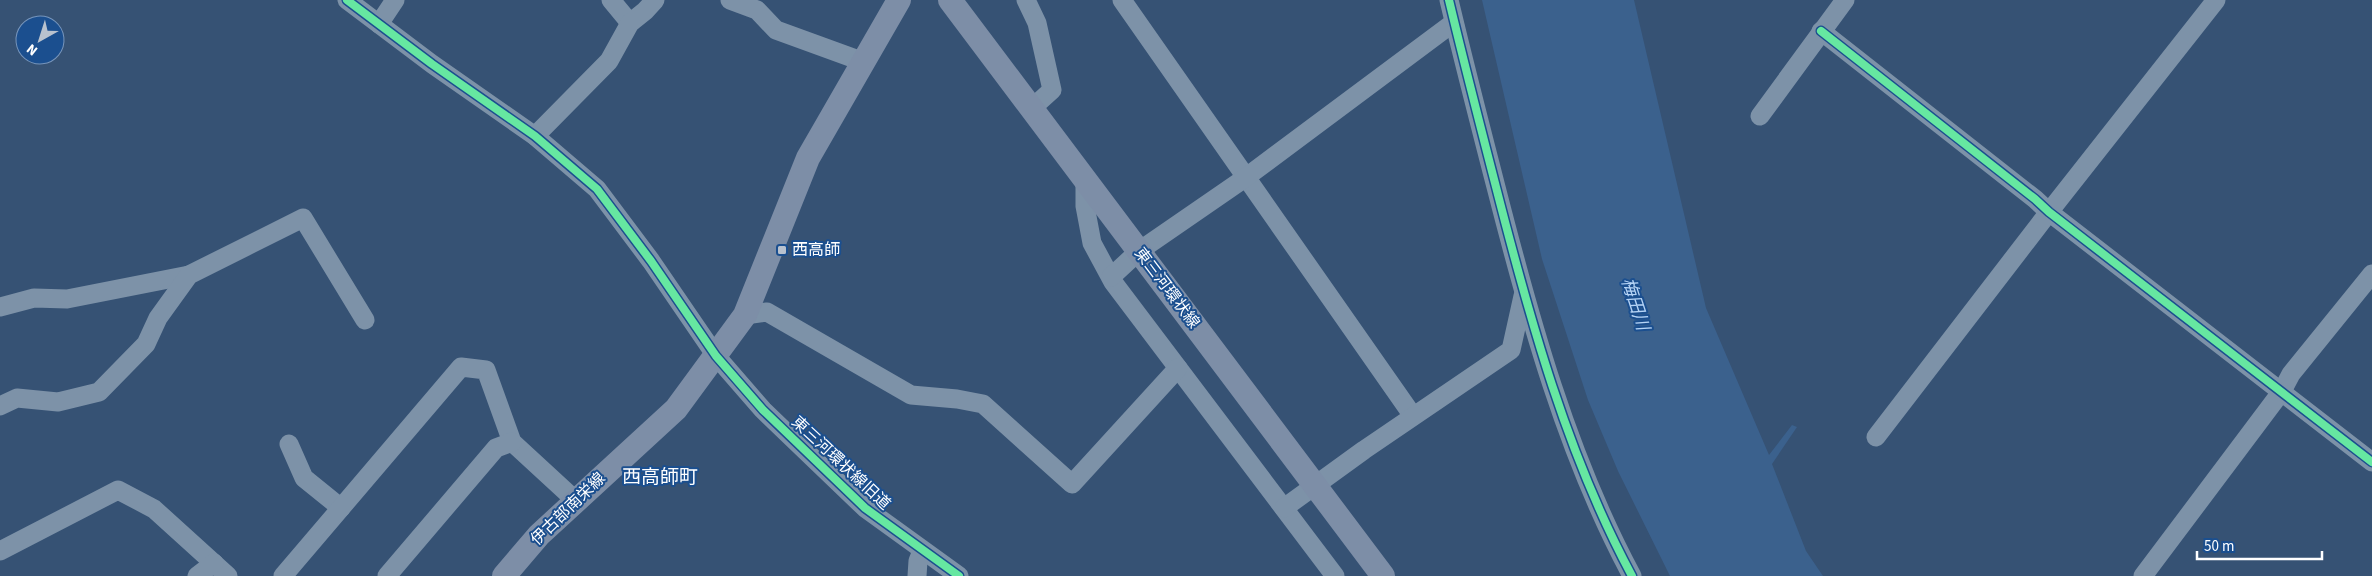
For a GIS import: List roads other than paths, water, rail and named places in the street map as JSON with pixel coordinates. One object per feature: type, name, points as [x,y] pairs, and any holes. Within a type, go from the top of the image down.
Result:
[{"type":"main road","points":[[716,356],[745,315],[808,158],[899,0]]},
{"type":"main road","name":"東三河環状線","points":[[950,0],[1383,576]]},
{"type":"main road","name":"伊古部南栄線","points":[[504,576],[538,535],[676,409],[716,356]]},
{"type":"street","name":"東三河環状線旧道","points":[[346,0],[534,136],[597,189],[613,208],[716,356],[763,410],[865,508],[922,551],[960,576]]},
{"type":"street","points":[[379,24],[395,0]]},
{"type":"street","points":[[611,0],[630,23]]},
{"type":"street","points":[[534,136],[609,61],[630,23],[645,11],[654,0]]},
{"type":"street","points":[[730,0],[757,10],[776,30],[864,62]]},
{"type":"street","points":[[1026,0],[1037,23],[1052,90],[1031,109]]},
{"type":"street","points":[[1122,0],[1413,416]]},
{"type":"street","points":[[1449,0],[1524,296],[1568,431],[1607,529],[1632,576]]},
{"type":"street","points":[[1760,116],[1845,0]]},
{"type":"street","points":[[1876,437],[2049,212],[2216,0]]},
{"type":"street","points":[[1111,277],[1140,251],[1245,178],[1449,26],[1455,26]]},
{"type":"street","points":[[1821,31],[2049,212],[2372,462]]},
{"type":"street","points":[[1085,181],[1085,206],[1092,243],[1111,277],[1335,576]]},
{"type":"street","points":[[0,307],[34,298],[67,299],[189,275],[302,218],[365,320]]},
{"type":"street","points":[[2143,576],[2282,391],[2292,374],[2372,274]]},
{"type":"street","points":[[0,406],[17,398],[58,402],[99,392],[146,344],[158,318],[189,275]]},
{"type":"street","points":[[1284,508],[1364,450],[1511,350],[1524,296]]},
{"type":"street","points":[[745,315],[767,312],[911,395],[957,399],[983,404],[1072,484],[1178,368]]},
{"type":"street","points":[[282,576],[461,366],[486,370],[512,442],[576,500]]},
{"type":"street","points":[[386,576],[496,448],[512,442]]},
{"type":"street","points":[[289,444],[304,478],[341,508]]},
{"type":"street","points":[[0,551],[118,490],[154,509],[228,576]]},
{"type":"street","points":[[917,576],[918,561],[922,551]]},
{"type":"street","points":[[197,576],[214,563]]},
{"type":"water","name":"梅田川","points":[[1482,0],[1634,0],[1706,308],[1769,455],[1792,425],[1797,427],[1772,464],[1806,551],[1823,576],[1670,576],[1618,471],[1588,400],[1542,259]]},
{"type":"place","name":"西高師","points":[[782,250]]},
{"type":"district","name":"西高師町","points":[[660,477]]}]
